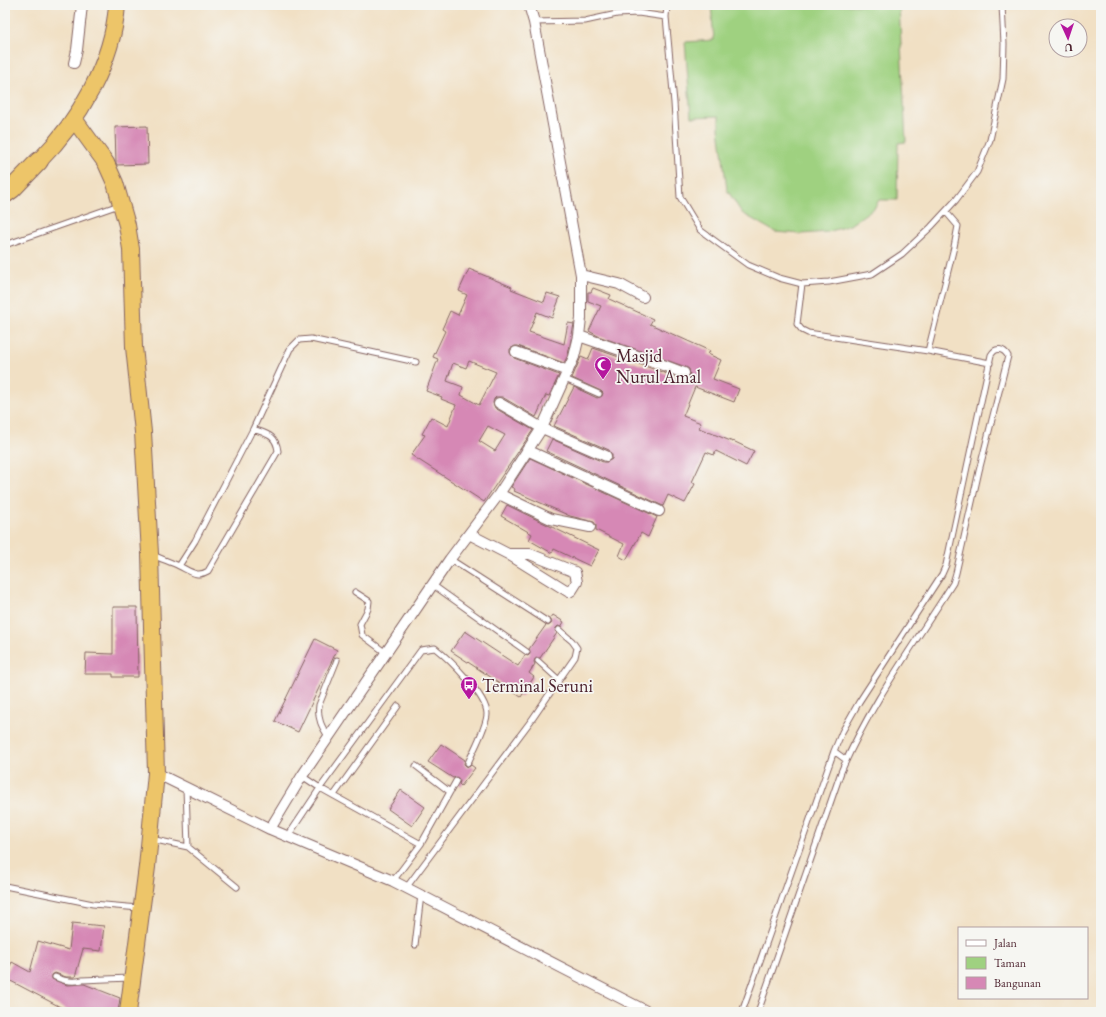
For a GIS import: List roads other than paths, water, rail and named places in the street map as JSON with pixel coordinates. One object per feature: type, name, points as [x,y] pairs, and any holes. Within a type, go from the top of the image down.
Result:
[{"type":"highway","points":[[5,194],[12,189],[54,146],[74,119],[98,77],[112,36],[117,5]]},
{"type":"highway","points":[[74,119],[106,163],[116,183],[122,204],[131,249],[134,347],[143,432],[150,554],[156,773],[142,908],[128,1012]]},
{"type":"highway","points":[[5,179],[39,161]]},
{"type":"street","points":[[74,63],[82,5]]},
{"type":"street","points":[[270,829],[302,776],[450,559],[499,494],[542,428],[574,357],[579,336],[581,318],[581,275],[534,22],[529,5]]},
{"type":"street","points":[[581,275],[619,284],[643,296]]},
{"type":"street","points":[[579,336],[661,364],[684,374]]},
{"type":"street","points":[[516,352],[566,375]]},
{"type":"street","points":[[499,404],[542,428],[606,456]]},
{"type":"street","points":[[527,450],[659,511]]},
{"type":"street","points":[[499,494],[551,519],[590,527]]},
{"type":"street","points":[[469,534],[508,554],[569,592],[577,582],[575,572],[544,559],[530,554],[508,554]]},
{"type":"street","points":[[156,773],[270,829],[393,881],[648,1012]]},
{"type":"lane","points":[[667,5],[666,17],[674,102],[680,197],[700,230],[748,265],[779,278],[802,284],[829,282],[872,274],[902,254],[931,227],[946,212],[977,172],[990,140],[1003,79],[1004,44],[1002,5]]},
{"type":"lane","points":[[534,22],[585,21],[617,14],[638,14],[666,17]]},
{"type":"lane","points":[[5,245],[122,204]]},
{"type":"lane","points":[[928,351],[958,226],[946,212]]},
{"type":"lane","points":[[802,284],[797,324],[802,330],[808,333],[928,351],[990,363]]},
{"type":"lane","points":[[180,566],[195,541],[253,429],[290,349],[299,340],[311,339],[416,362]]},
{"type":"lane","points":[[742,1012],[842,732],[859,702],[942,574],[946,565],[993,351],[997,349],[1002,350],[1008,356],[966,524],[960,560],[955,578],[898,667],[854,742],[846,760],[758,1012]]},
{"type":"lane","points":[[566,375],[599,394]]},
{"type":"lane","points":[[150,554],[198,575],[208,571],[278,451],[277,442],[270,436],[253,429]]},
{"type":"lane","points":[[450,559],[548,622]]},
{"type":"lane","points":[[433,585],[527,652]]},
{"type":"lane","points":[[355,592],[369,601],[368,608],[360,624],[362,634],[386,653]]},
{"type":"lane","points":[[406,888],[533,718],[575,657],[577,648],[572,641],[559,630]]},
{"type":"lane","points":[[288,836],[320,788],[420,650],[435,648],[450,660],[482,699],[487,714],[483,730],[468,763]]},
{"type":"lane","points":[[329,738],[320,725],[318,705],[337,660]]},
{"type":"lane","points":[[538,661],[559,680]]},
{"type":"lane","points":[[334,795],[398,706]]},
{"type":"lane","points":[[834,751],[846,760]]},
{"type":"lane","points":[[416,766],[450,792]]},
{"type":"lane","points":[[302,776],[320,788],[421,844]]},
{"type":"lane","points":[[393,881],[421,844],[456,781]]},
{"type":"lane","points":[[186,788],[188,847]]},
{"type":"lane","points":[[150,839],[188,847],[237,887]]},
{"type":"lane","points":[[5,887],[93,904],[142,908]]},
{"type":"lane","points":[[415,945],[420,895]]},
{"type":"lane","points":[[55,977],[75,982],[82,980],[133,978]]},
{"type":"place","name":"Masjid Nurul Amal","points":[[603,380]]},
{"type":"place","name":"Terminal Seruni","points":[[469,700]]}]
